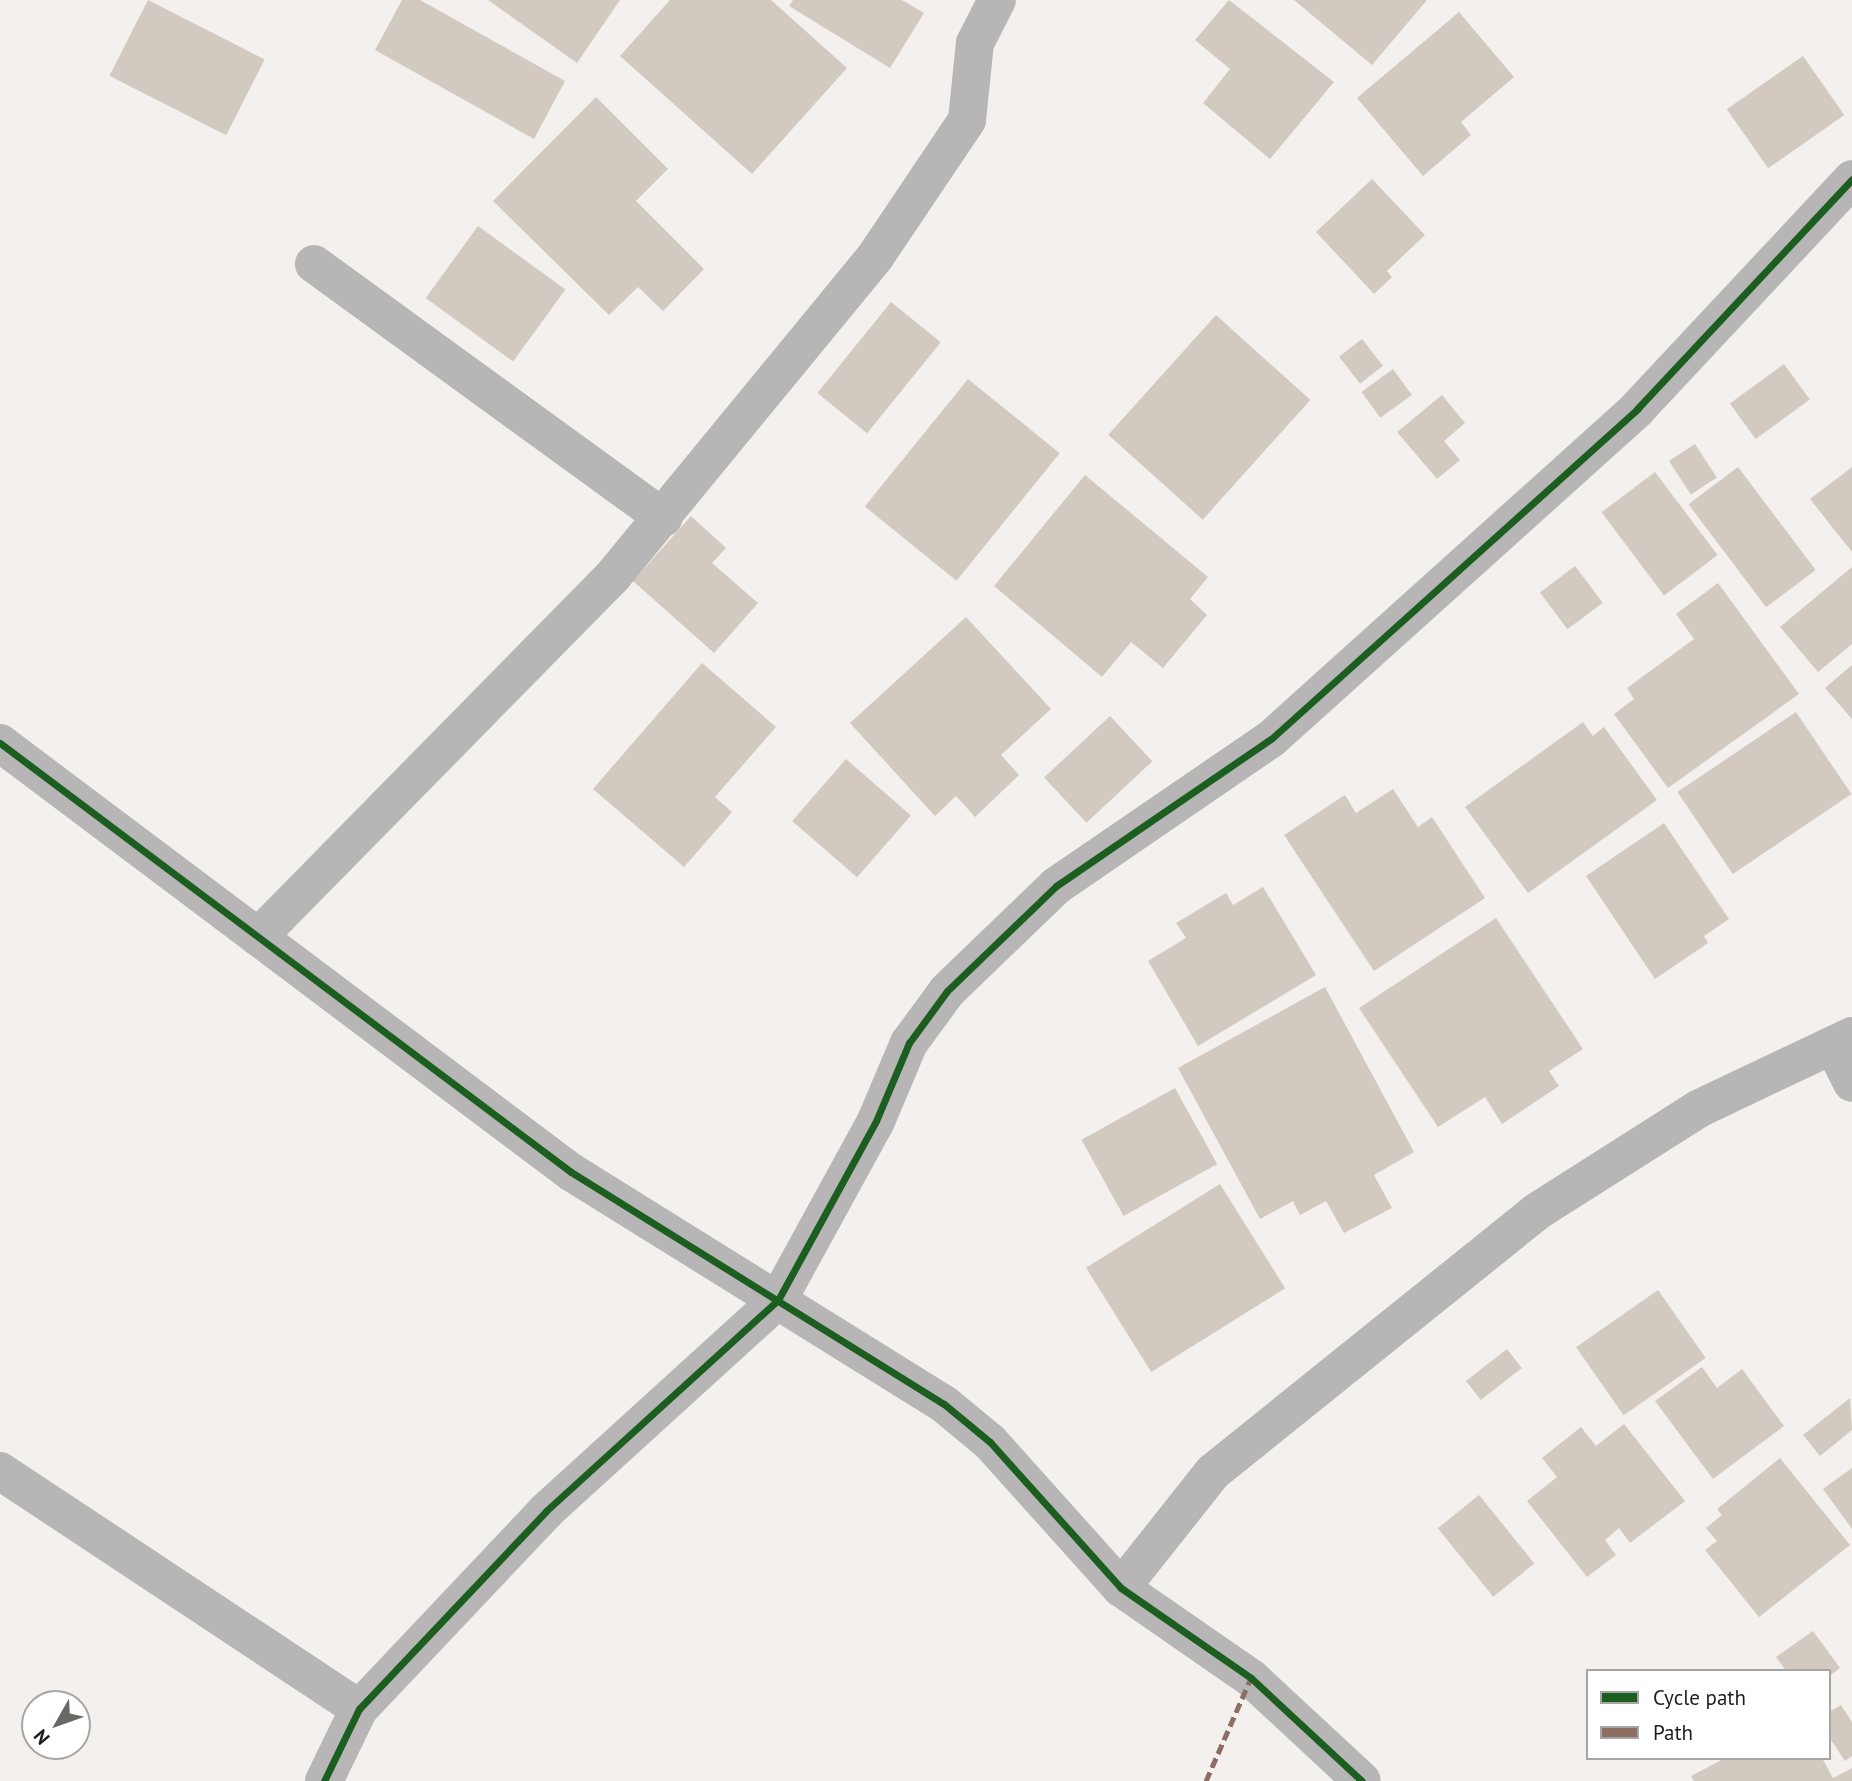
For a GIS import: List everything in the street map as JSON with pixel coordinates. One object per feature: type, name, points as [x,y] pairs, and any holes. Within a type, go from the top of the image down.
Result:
[{"type":"street","points":[[258,937],[664,518],[875,257],[967,120],[975,43],[997,0]]},
{"type":"street","points":[[324,1781],[359,1709],[546,1510],[778,1300],[876,1121],[909,1043],[947,991],[1056,886],[1271,739],[1637,409],[1852,179]]},
{"type":"street","points":[[314,264],[664,518]]},
{"type":"street","points":[[0,743],[571,1172],[944,1404],[990,1442],[1121,1588],[1251,1678],[1362,1781]]},
{"type":"street","points":[[1121,1588],[1213,1472],[1536,1212],[1698,1109],[1843,1041],[1852,1083]]},
{"type":"street","points":[[0,1471],[359,1709]]},
{"type":"building","points":[[148,0],[265,59],[226,135],[109,76]]},
{"type":"building","points":[[402,0],[420,0],[565,81],[534,139],[375,50]]},
{"type":"building","points":[[488,0],[620,0],[577,63]]},
{"type":"building","points":[[670,0],[771,0],[847,68],[752,174],[620,56]]},
{"type":"building","points":[[793,0],[902,0],[924,13],[890,68],[789,6]]},
{"type":"building","points":[[1229,0],[1334,82],[1270,159],[1203,103],[1230,69],[1195,40]]},
{"type":"building","points":[[1294,0],[1427,0],[1372,65]]},
{"type":"building","points":[[1459,12],[1514,77],[1461,122],[1471,135],[1423,176],[1357,98]]},
{"type":"building","points":[[1803,56],[1844,115],[1768,168],[1727,109]]},
{"type":"building","points":[[596,97],[668,169],[636,201],[704,269],[663,311],[638,287],[609,315],[493,201]]},
{"type":"building","points":[[1372,179],[1425,235],[1387,271],[1392,277],[1374,294],[1316,232]]},
{"type":"building","points":[[478,226],[565,289],[513,361],[426,298]]},
{"type":"building","points":[[891,302],[941,342],[867,433],[817,393]]},
{"type":"building","points":[[1216,315],[1310,400],[1203,520],[1108,435]]},
{"type":"building","points":[[1362,339],[1383,366],[1360,384],[1339,357]]},
{"type":"building","points":[[1784,364],[1810,400],[1756,439],[1730,403]]},
{"type":"building","points":[[1393,369],[1412,395],[1380,418],[1361,392]]},
{"type":"building","points":[[968,379],[1060,453],[956,581],[865,506]]},
{"type":"building","points":[[1442,395],[1465,423],[1444,441],[1460,460],[1437,479],[1397,432]]},
{"type":"building","points":[[1695,444],[1717,478],[1691,494],[1669,461]]},
{"type":"building","points":[[1738,467],[1816,570],[1766,607],[1688,504]]},
{"type":"building","points":[[1852,467],[1852,552],[1810,499]]},
{"type":"building","points":[[1655,472],[1718,555],[1664,595],[1601,512]]},
{"type":"building","points":[[1085,475],[1208,577],[1190,599],[1207,615],[1163,668],[1131,642],[1102,677],[994,586]]},
{"type":"building","points":[[691,516],[726,548],[712,563],[758,603],[714,653],[633,581]]},
{"type":"building","points":[[1575,566],[1603,603],[1568,629],[1540,592]]},
{"type":"building","points":[[1852,567],[1852,644],[1818,672],[1780,627]]},
{"type":"building","points":[[1718,583],[1799,694],[1668,788],[1614,714],[1634,699],[1627,688],[1694,639],[1676,614]]},
{"type":"building","points":[[966,617],[1051,709],[1001,755],[1019,775],[975,817],[956,796],[935,816],[850,723]]},
{"type":"building","points":[[702,663],[776,727],[715,797],[732,812],[684,867],[593,789]]},
{"type":"building","points":[[1852,665],[1852,719],[1825,688]]},
{"type":"building","points":[[1796,712],[1851,794],[1733,874],[1677,792]]},
{"type":"building","points":[[1110,716],[1152,761],[1086,823],[1044,777]]},
{"type":"building","points":[[1583,722],[1593,736],[1604,727],[1657,800],[1528,893],[1465,807]]},
{"type":"building","points":[[846,759],[911,815],[857,877],[792,821]]},
{"type":"building","points":[[1393,789],[1418,827],[1432,817],[1485,898],[1374,971],[1284,835],[1345,795],[1356,813]]},
{"type":"building","points":[[1664,823],[1729,919],[1704,936],[1708,943],[1655,979],[1586,876]]},
{"type":"building","points":[[1263,887],[1316,975],[1198,1046],[1148,961],[1186,938],[1176,923],[1226,893],[1233,905]]},
{"type":"building","points":[[1496,918],[1583,1049],[1549,1071],[1559,1086],[1502,1124],[1485,1097],[1438,1127],[1359,1008]]},
{"type":"building","points":[[1325,987],[1414,1152],[1374,1175],[1392,1208],[1344,1233],[1326,1201],[1300,1215],[1293,1201],[1260,1219],[1178,1068]]},
{"type":"building","points":[[1175,1088],[1217,1164],[1124,1216],[1081,1140]]},
{"type":"building","points":[[1220,1184],[1285,1288],[1151,1372],[1086,1268]]},
{"type":"building","points":[[1658,1290],[1706,1358],[1624,1415],[1576,1347]]},
{"type":"building","points":[[1507,1349],[1522,1368],[1481,1400],[1466,1381]]},
{"type":"building","points":[[1702,1367],[1717,1388],[1742,1369],[1784,1426],[1713,1479],[1655,1401]]},
{"type":"building","points":[[1850,1398],[1852,1430],[1820,1456],[1803,1435]]},
{"type":"building","points":[[1624,1424],[1685,1501],[1630,1543],[1619,1528],[1605,1540],[1616,1555],[1587,1577],[1527,1501],[1557,1477],[1542,1458],[1581,1427],[1596,1446]]},
{"type":"building","points":[[1780,1458],[1850,1545],[1759,1617],[1705,1550],[1717,1541],[1706,1528],[1722,1515],[1717,1509]]},
{"type":"building","points":[[1852,1468],[1852,1529],[1823,1489]]},
{"type":"building","points":[[1479,1495],[1534,1563],[1493,1597],[1438,1528]]},
{"type":"building","points":[[1813,1631],[1840,1668],[1831,1675],[1831,1669],[1785,1669],[1776,1657]]},
{"type":"building","points":[[1841,1705],[1852,1722],[1852,1756],[1845,1761],[1831,1740],[1831,1711]]},
{"type":"building","points":[[1721,1760],[1823,1760],[1833,1778],[1852,1768],[1852,1781],[1694,1781],[1691,1776]]},
{"type":"marked path","points":[[1206,1781],[1251,1678]]},
{"type":"cycle path","points":[[324,1781],[359,1709],[546,1511],[778,1300],[876,1121],[909,1043],[947,991],[1056,886],[1271,739],[1637,409],[1852,179]]},
{"type":"cycle path","points":[[0,743],[571,1172],[944,1404],[990,1442],[1121,1588],[1251,1678],[1362,1781]]}]
